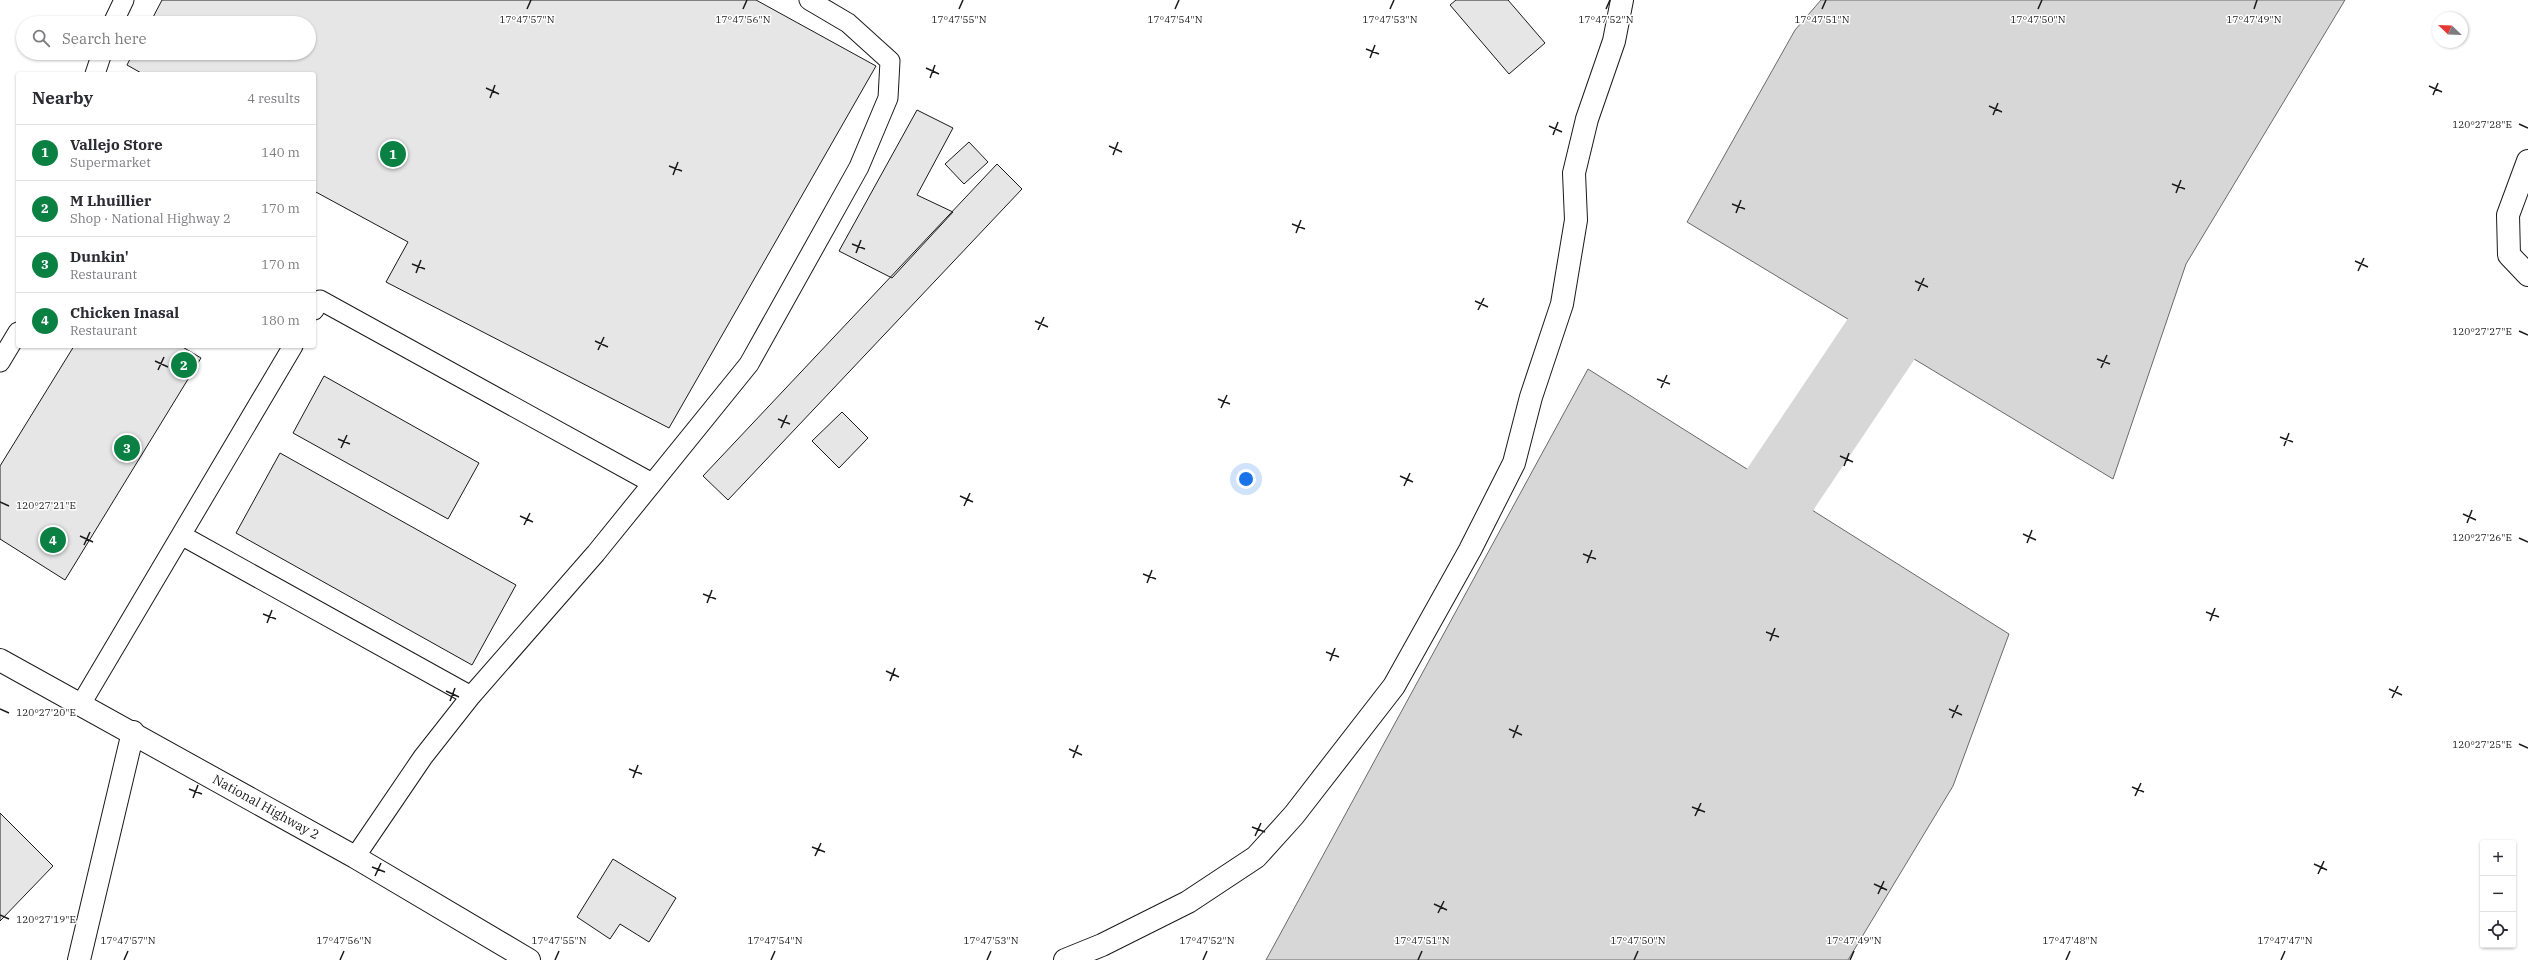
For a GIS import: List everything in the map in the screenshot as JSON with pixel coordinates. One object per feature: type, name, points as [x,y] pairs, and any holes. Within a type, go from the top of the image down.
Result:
[{"type":"main road","points":[[1066,960],[1102,945],[1188,902],[1256,857],[1294,815],[1394,686],[1470,550],[1514,464],[1531,397],[1562,304],[1576,220],[1574,173],[1587,120],[1614,41],[1622,0]]},
{"type":"main road","points":[[2528,161],[2508,215],[2509,256],[2528,275]]},
{"type":"main road","name":"National Highway 2","points":[[0,660],[133,732],[355,857],[529,960]]},
{"type":"main road","points":[[79,960],[133,732]]},
{"type":"lane","points":[[116,16],[124,0]]},
{"type":"lane","points":[[355,857],[423,757],[471,696],[596,553],[749,364],[859,167],[888,98],[890,61],[848,23],[809,0]]},
{"type":"lane","points":[[96,72],[100,60]]},
{"type":"lane","points":[[316,307],[320,300],[652,483]]},
{"type":"lane","points":[[0,362],[16,335]]},
{"type":"lane","points":[[81,704],[292,348]]},
{"type":"lane","points":[[181,535],[471,696]]},
{"type":"shaded area","points":[[1821,0],[2345,0],[2186,264],[2113,479],[1687,222],[1795,30]]},
{"type":"shaded area","points":[[1588,369],[2009,634],[1953,786],[1848,960],[1266,960]]},
{"type":"building","points":[[162,0],[756,0],[876,66],[669,428],[386,282],[408,242],[316,192],[316,72],[139,72],[127,65],[130,60],[316,60],[316,16],[154,16]]},
{"type":"building","points":[[1456,0],[1508,0],[1545,43],[1509,74],[1450,5]]},
{"type":"building","points":[[917,110],[953,128],[917,195],[953,212],[892,278],[839,251]]},
{"type":"building","points":[[969,142],[988,162],[964,184],[945,164]]},
{"type":"building","points":[[997,164],[1022,189],[728,500],[703,476]]},
{"type":"building","points":[[73,348],[184,348],[201,358],[65,580],[0,539],[0,466]]},
{"type":"building","points":[[324,376],[479,463],[448,519],[293,433]]},
{"type":"building","points":[[842,412],[868,438],[839,468],[812,441]]},
{"type":"building","points":[[280,453],[516,585],[472,665],[236,533]]},
{"type":"building","points":[[0,813],[53,866],[0,921]]},
{"type":"building","points":[[613,859],[676,898],[649,942],[620,924],[610,939],[577,917]]},
{"type":"waterway","points":[[1720,579],[1941,250]]},
{"type":"place","name":"Vallejo Store","points":[[393,154]]},
{"type":"place","name":"M Lhuillier","points":[[184,365]]},
{"type":"place","name":"Dunkin'","points":[[127,448]]},
{"type":"place","name":"Chicken Inasal","points":[[53,540]]}]
